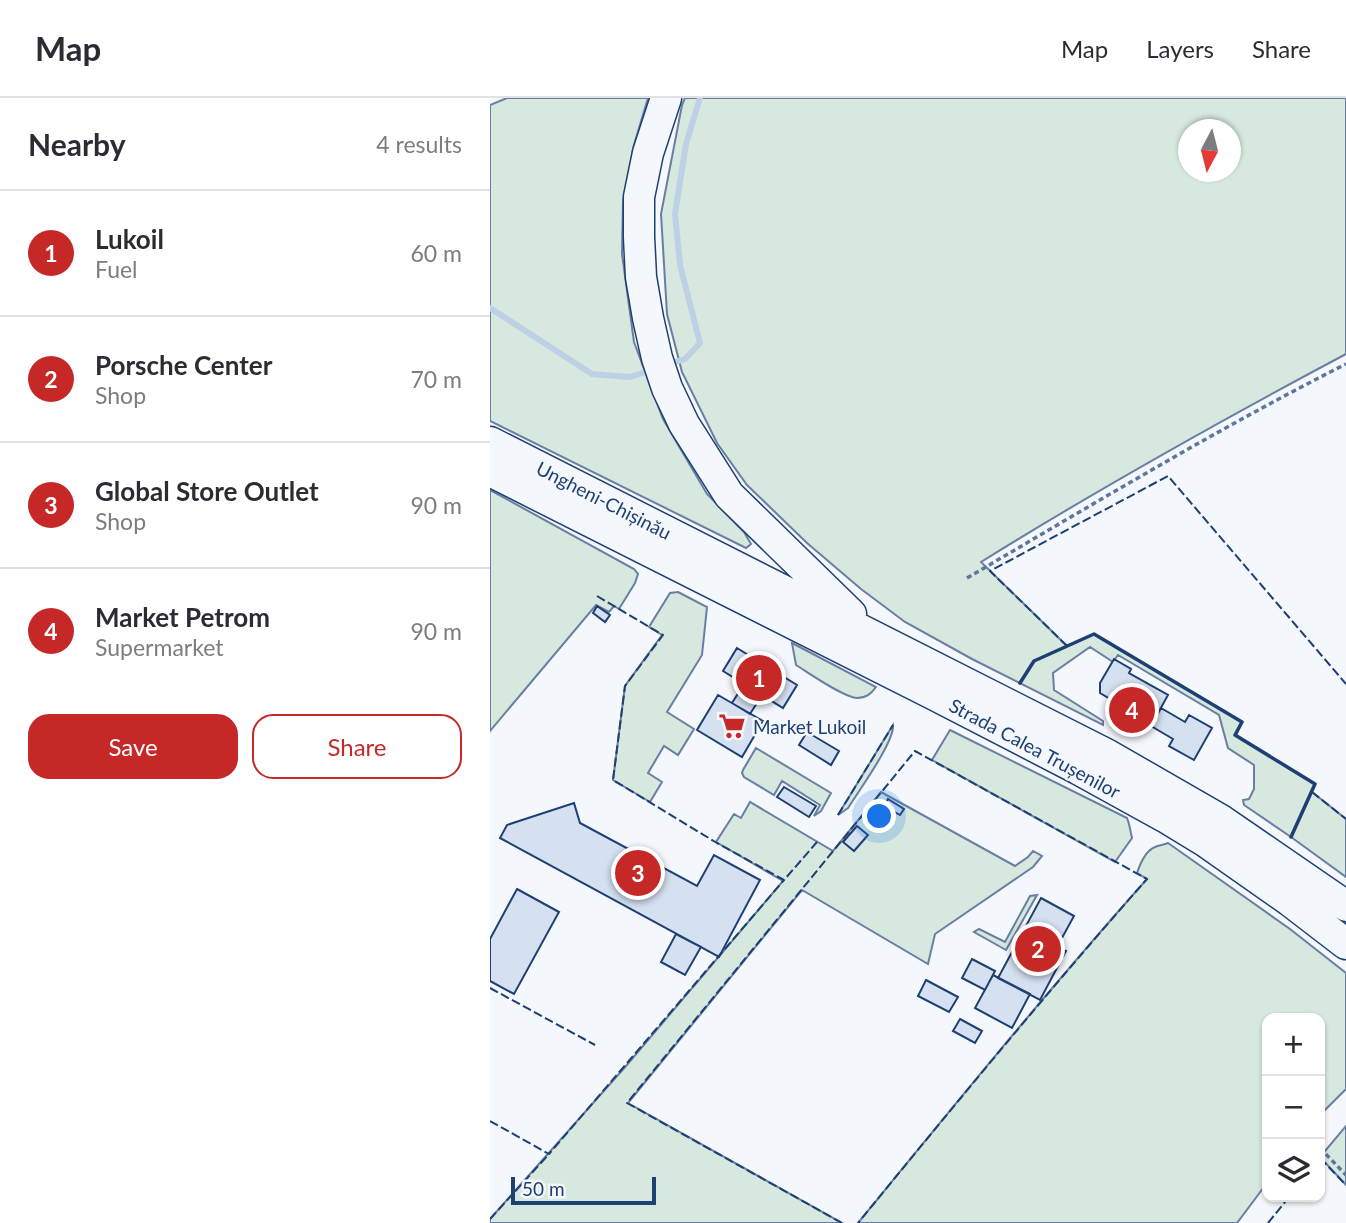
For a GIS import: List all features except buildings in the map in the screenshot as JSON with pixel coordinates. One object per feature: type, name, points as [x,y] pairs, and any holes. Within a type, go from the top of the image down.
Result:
[{"type":"highway","points":[[667,98],[654,132],[639,197],[639,237],[641,277],[648,318],[667,388],[684,425],[729,495],[872,634]]},
{"type":"highway","name":"Ungheni-Chișinău","points":[[490,442],[713,569]]},
{"type":"highway","name":"Ungheni-Chișinău","points":[[490,471],[713,569]]},
{"type":"highway","name":"Strada Calea Trușenilor","points":[[713,569],[872,634],[1108,755],[1221,820],[1346,906]]},
{"type":"highway","name":"Strada Calea Trușenilor","points":[[713,569],[944,699],[1165,817],[1290,901],[1346,944]]},
{"type":"path","points":[[967,578],[1121,488],[1346,363]]},
{"type":"path","points":[[1325,1154],[1346,1175]]},
{"type":"shaded area","points":[[507,98],[648,98],[634,145],[623,201],[622,254],[634,342],[663,419],[707,494],[744,532],[751,544],[746,548],[490,421],[490,105]]},
{"type":"shaded area","points":[[685,98],[1346,98],[1346,354],[1162,455],[981,562],[1067,646],[1094,634],[1242,722],[1236,735],[1315,784],[1312,792],[1346,819],[1346,877],[1244,805],[1243,800],[1249,799],[1254,789],[1254,765],[1228,748],[1219,715],[1118,655],[1113,662],[1090,647],[1053,673],[1054,690],[1103,721],[1103,725],[905,622],[807,543],[747,485],[717,443],[682,372],[667,314],[661,214]]},
{"type":"shaded area","points":[[490,490],[634,569],[638,574],[619,609],[614,606],[609,612],[596,605],[490,731]]},
{"type":"shaded area","points":[[678,592],[707,607],[702,655],[667,712],[694,729],[678,755],[664,746],[648,773],[662,782],[650,802],[613,780],[625,686],[662,635],[649,627],[670,593]]},
{"type":"shaded area","points":[[792,643],[876,687],[868,695],[857,698],[835,689],[796,665]]},
{"type":"shaded area","points":[[893,725],[892,733],[875,766],[848,808],[838,815]]},
{"type":"shaded area","points":[[950,730],[1127,818],[1132,838],[1115,862],[932,760]]},
{"type":"shaded area","points":[[756,748],[831,793],[821,811],[814,816],[820,805],[782,781],[774,795],[744,777],[743,770]]},
{"type":"shaded area","points":[[881,792],[1015,866],[1033,851],[1042,856],[1033,867],[935,934],[928,964],[802,890],[628,1103],[842,1223],[490,1223],[490,1219],[626,1066],[783,881],[716,842],[734,814],[741,818],[750,802],[833,851]]},
{"type":"shaded area","points":[[1168,843],[1290,929],[1346,973],[1346,1089],[1325,1110],[1325,1013],[1262,1013],[1262,1190],[1237,1223],[858,1223],[1037,1006],[1147,879],[1137,873],[1141,862],[1155,847]]},
{"type":"shaded area","points":[[1037,895],[1006,950],[974,932],[979,929],[1005,942],[1030,896]]},
{"type":"shaded area","points":[[1346,1126],[1346,1185],[1325,1162],[1325,1151]]},
{"type":"waterway","points":[[672,363],[685,359],[700,343],[680,265],[675,214],[686,144],[700,98]]},
{"type":"waterway","points":[[490,308],[592,374],[630,377],[648,371]]},
{"type":"fence","points":[[1067,646],[990,571],[1168,476],[1346,684]]},
{"type":"fence","points":[[597,596],[663,635],[625,686],[613,780],[784,880],[817,842]]},
{"type":"fence","points":[[838,815],[893,725]]},
{"type":"fence","points":[[842,1223],[627,1103],[915,751],[1147,879],[1037,1006],[858,1223]]},
{"type":"fence","points":[[1312,792],[1346,819]]},
{"type":"fence","points":[[490,1121],[549,1154],[784,880]]},
{"type":"fence","points":[[490,988],[595,1045]]},
{"type":"fence","points":[[490,1219],[549,1154]]},
{"type":"fence","points":[[1325,1163],[1346,1185]]},
{"type":"fence","points":[[1268,1223],[1285,1202]]},
{"type":"wall","points":[[1020,683],[1034,661],[1094,634],[1242,722],[1235,735],[1315,784],[1291,837]]},
{"type":"place","name":"Lukoil","points":[[759,678]]},
{"type":"place","name":"Market Petrom","points":[[1132,710]]},
{"type":"place","name":"Market Lukoil","points":[[732,726]]},
{"type":"place","name":"Global Store Outlet","points":[[638,873]]},
{"type":"place","name":"Porsche Center","points":[[1038,949]]}]
